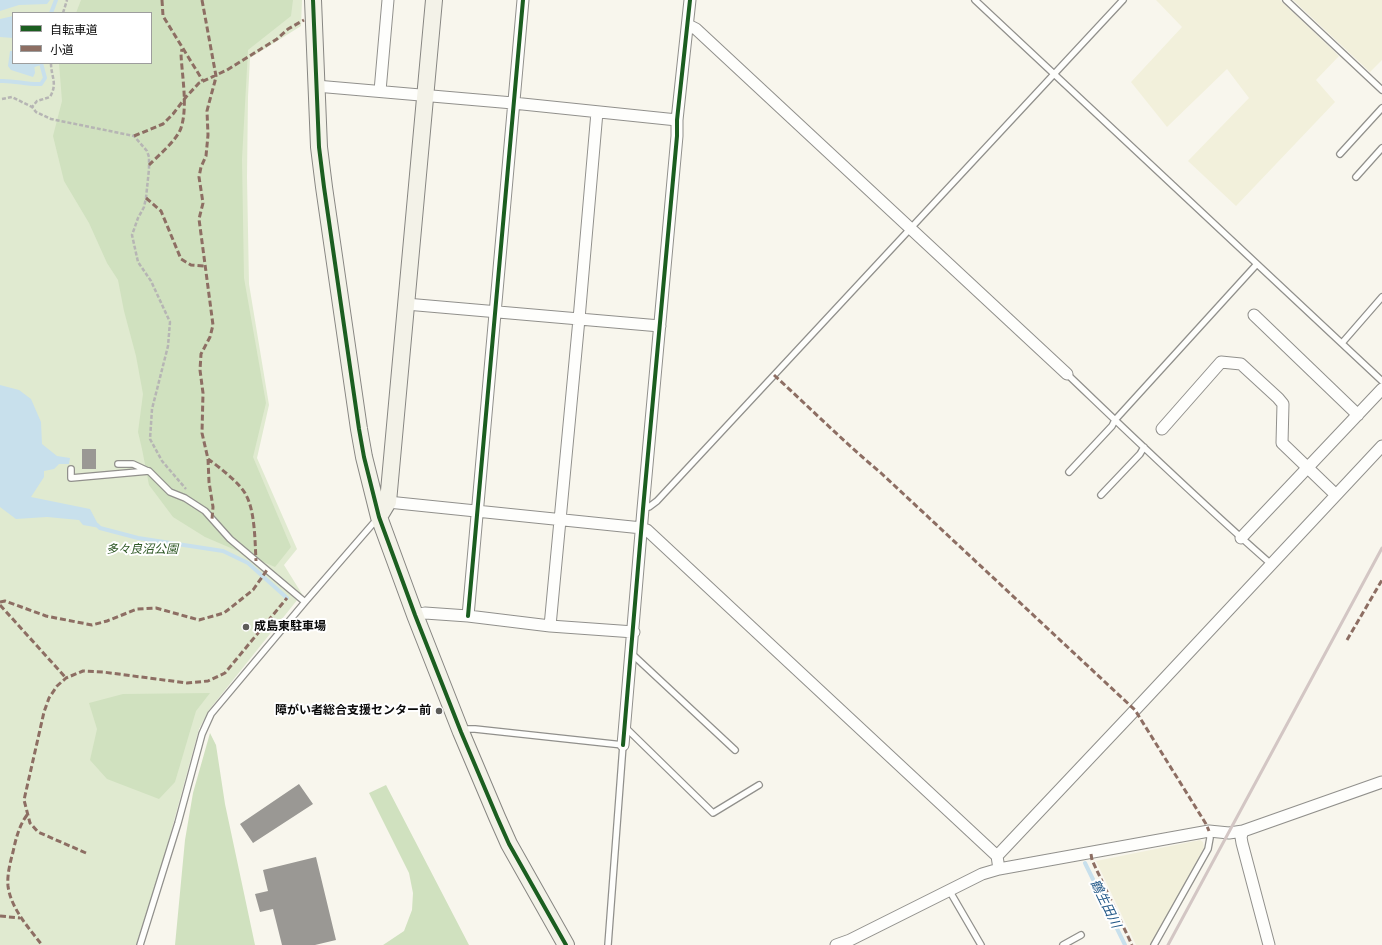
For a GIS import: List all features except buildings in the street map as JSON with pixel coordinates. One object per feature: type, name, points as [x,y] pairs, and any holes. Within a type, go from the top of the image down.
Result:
[{"type":"street","points":[[314,0],[319,147],[324,187],[359,429],[364,457],[379,517],[415,615],[497,818],[509,844],[566,945]]},
{"type":"street","points":[[380,91],[388,0]]},
{"type":"street","points":[[379,517],[388,502],[434,0]]},
{"type":"street","points":[[468,616],[523,0]]},
{"type":"street","points":[[623,744],[677,136],[677,120],[690,0]]},
{"type":"street","points":[[688,25],[696,29],[1067,374]]},
{"type":"street","points":[[316,86],[513,103],[677,120]]},
{"type":"street","points":[[550,626],[597,112]]},
{"type":"street","points":[[406,304],[660,326]]},
{"type":"street","points":[[1254,315],[1358,415]]},
{"type":"street","points":[[1162,429],[1221,362],[1241,364],[1283,404],[1282,443],[1336,495]]},
{"type":"street","points":[[1241,538],[1382,389]]},
{"type":"street","points":[[997,856],[1382,446]]},
{"type":"street","points":[[388,502],[560,519],[642,528],[647,530],[997,856],[999,869]]},
{"type":"street","points":[[415,615],[425,613],[468,616],[550,626],[634,632]]},
{"type":"street","points":[[836,945],[850,940],[982,874],[999,869],[1209,831],[1230,833],[1243,831],[1382,782]]},
{"type":"street","points":[[1243,831],[1241,837],[1242,843],[1269,945]]},
{"type":"lane","points":[[975,0],[1382,381]]},
{"type":"lane","points":[[643,509],[649,507],[657,501],[1123,0]]},
{"type":"lane","points":[[1286,0],[1382,90]]},
{"type":"lane","points":[[1340,154],[1382,108]]},
{"type":"lane","points":[[1356,177],[1382,148]]},
{"type":"lane","points":[[1069,472],[1257,264]]},
{"type":"lane","points":[[1342,343],[1382,297]]},
{"type":"lane","points":[[1067,374],[1241,538],[1271,564]]},
{"type":"lane","points":[[1100,495],[1140,454],[1144,447]]},
{"type":"lane","points":[[118,464],[133,464],[149,471],[170,492],[185,498],[205,511],[230,539],[305,602]]},
{"type":"lane","points":[[71,469],[71,478],[149,471]]},
{"type":"lane","points":[[140,945],[178,823],[202,734],[211,714],[379,517]]},
{"type":"lane","points":[[632,654],[735,750]]},
{"type":"lane","points":[[625,727],[713,813],[759,785]]},
{"type":"lane","points":[[461,732],[468,729],[475,729],[623,744],[608,945]]},
{"type":"lane","points":[[1154,945],[1210,844],[1209,831]]},
{"type":"lane","points":[[949,890],[981,945]]},
{"type":"lane","points":[[1063,945],[1081,935]]},
{"type":"path","points":[[63,12],[67,0]]},
{"type":"path","points":[[32,107],[38,101],[50,97],[54,91],[55,79],[51,70],[51,64]]},
{"type":"path","points":[[2,99],[12,98],[32,107],[36,112],[51,119],[134,136],[147,151],[149,156],[149,169],[146,198],[144,207],[132,235],[138,262],[151,281],[170,322],[168,346],[152,409],[150,439],[162,461],[191,494]]},
{"type":"shaded area","points":[[1156,0],[1280,0],[1339,56],[1316,80],[1335,102],[1236,206],[1188,161],[1249,98],[1227,69],[1167,127],[1131,82],[1182,27]]},
{"type":"shaded area","points":[[1293,0],[1382,0],[1382,60],[1370,72]]},
{"type":"shaded area","points":[[1200,840],[1203,842],[1204,848],[1151,945],[1136,945],[1096,861]]},
{"type":"green space","name":"多々良沼公園","points":[[0,0],[302,0],[301,26],[250,58],[247,177],[249,284],[269,405],[257,458],[297,549],[284,565],[302,594],[209,710],[199,729],[165,854],[136,945],[0,945]]},
{"type":"green space","points":[[81,0],[293,0],[291,16],[248,50],[242,159],[244,278],[266,403],[253,457],[291,547],[275,567],[205,537],[173,517],[149,485],[138,432],[143,394],[136,356],[124,311],[118,280],[107,263],[89,223],[64,181],[53,136],[62,101],[59,64],[152,64],[152,12],[76,12]]},
{"type":"green space","points":[[210,693],[196,711],[175,782],[159,799],[107,779],[90,760],[97,729],[89,703],[123,694]]},
{"type":"green space","points":[[210,733],[216,745],[225,804],[255,945],[175,945],[185,840],[193,793]]},
{"type":"green space","points":[[386,785],[469,945],[383,945],[404,931],[412,910],[413,893],[409,873],[369,793]]},
{"type":"water","points":[[0,0],[50,0],[47,4],[19,5],[0,11]]},
{"type":"water","points":[[12,16],[12,38],[0,37],[0,19]]},
{"type":"water","points":[[10,51],[12,51],[12,64],[34,64],[35,73],[33,77],[11,70],[8,66]]},
{"type":"water","points":[[0,385],[19,390],[31,399],[41,422],[42,444],[57,456],[70,458],[69,464],[59,464],[54,469],[44,471],[44,477],[31,497],[90,509],[100,528],[83,525],[79,520],[47,517],[16,519],[0,507]]},
{"type":"waterway","points":[[51,12],[56,0]]},
{"type":"waterway","points":[[0,81],[41,84],[45,78],[41,64]]},
{"type":"waterway","name":"鶴生田川","points":[[97,525],[100,528],[138,538],[223,551],[248,563],[287,598]]},
{"type":"waterway","name":"鶴生田川","points":[[1085,863],[1125,945]]},
{"type":"railway","points":[[1168,945],[1382,548]]},
{"type":"marked path","points":[[162,0],[163,16],[203,81]]},
{"type":"marked path","points":[[202,0],[216,76],[207,111],[208,135],[206,156],[201,167],[199,177],[203,203],[199,219],[213,325],[210,337],[201,354],[200,370],[203,393],[202,433],[208,459],[209,482],[213,507],[212,519]]},
{"type":"marked path","points":[[134,136],[163,124],[199,83],[227,70],[277,39],[288,29],[304,20]]},
{"type":"marked path","points":[[149,165],[171,143],[181,128],[184,111],[182,49]]},
{"type":"marked path","points":[[146,198],[161,211],[181,259],[191,265],[205,266]]},
{"type":"marked path","points":[[774,375],[1135,710],[1209,831]]},
{"type":"marked path","points":[[208,459],[234,480],[246,495],[253,518],[256,561]]},
{"type":"marked path","points":[[0,602],[5,601],[46,616],[92,625],[107,621],[137,609],[156,608],[199,620],[224,613],[253,590],[267,570]]},
{"type":"marked path","points":[[1347,640],[1382,580]]},
{"type":"marked path","points":[[86,853],[38,832],[30,823],[24,800],[44,712],[49,698],[57,686],[66,678],[83,671],[103,672],[187,683],[208,681],[225,673],[287,598]]},
{"type":"marked path","points":[[0,605],[66,678]]},
{"type":"marked path","points":[[27,815],[15,842],[9,869],[8,886],[13,903],[17,910],[26,925],[42,945]]},
{"type":"marked path","points":[[1091,854],[1092,860],[1132,945]]},
{"type":"marked path","points":[[0,916],[20,918]]},
{"type":"cycle path","points":[[313,0],[319,147],[324,187],[359,429],[364,457],[379,517],[415,615],[461,732],[497,817],[509,844],[566,945]]},
{"type":"cycle path","points":[[468,616],[523,0]]},
{"type":"cycle path","points":[[623,745],[677,136],[677,120],[690,0]]},
{"type":"place","name":"成島東駐車場","points":[[246,627]]},
{"type":"place","name":"障がい者総合支援センター前","points":[[439,711]]}]
